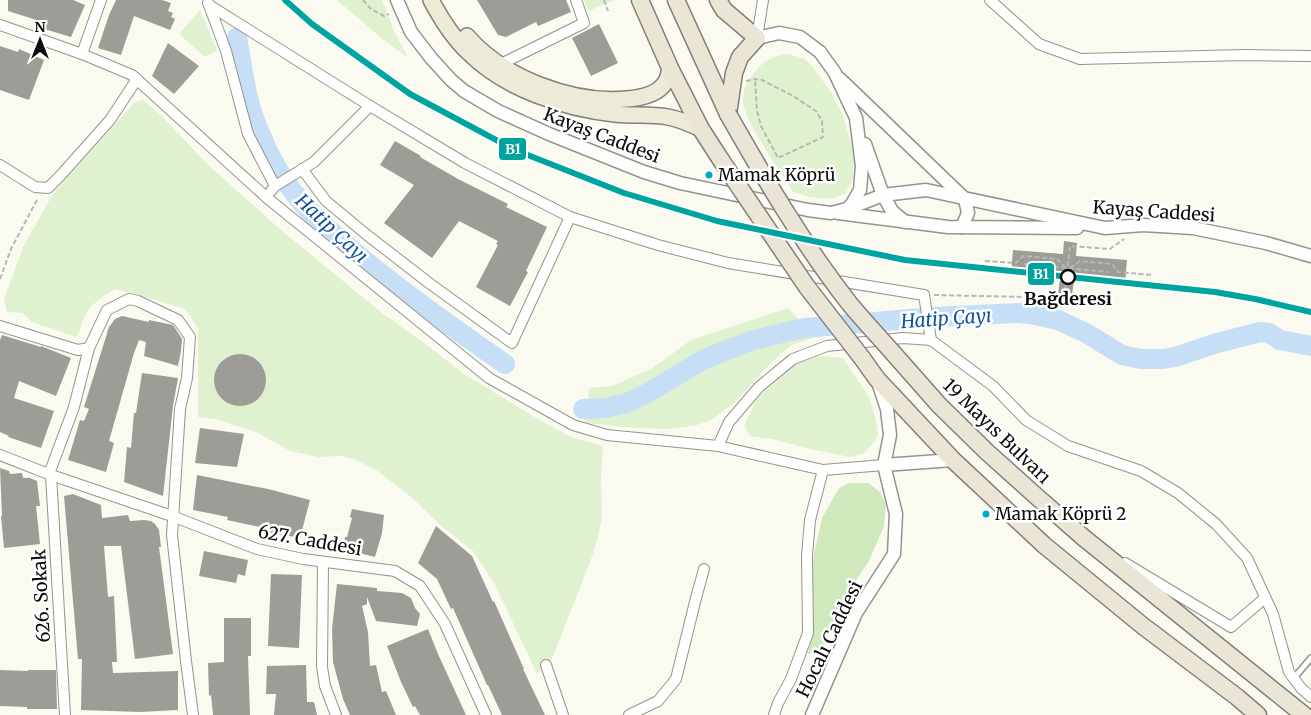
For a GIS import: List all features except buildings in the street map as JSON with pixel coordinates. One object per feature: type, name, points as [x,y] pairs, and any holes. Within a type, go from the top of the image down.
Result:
[{"type":"highway","points":[[640,0],[670,68],[701,129],[807,286],[877,379],[953,460],[1051,550],[1143,626],[1258,715]]},
{"type":"highway","name":"19 Mayıs Bulvarı","points":[[676,0],[728,114],[768,185],[849,303],[939,405],[973,439],[1084,538],[1304,715]]},
{"type":"highway","points":[[718,0],[724,10],[756,38],[740,57],[734,73],[728,114]]},
{"type":"highway","points":[[1237,697],[1245,715]]},
{"type":"main road","points":[[431,0],[446,26],[467,52],[511,83],[548,99],[575,107],[615,114],[668,117],[701,129]]},
{"type":"main road","points":[[442,0],[456,22],[476,46],[518,75],[560,92],[598,100],[636,99],[653,94],[665,83],[670,68]]},
{"type":"street","points":[[82,54],[101,0]]},
{"type":"street","points":[[501,64],[584,23],[576,0]]},
{"type":"street","points":[[763,0],[756,38],[779,33],[800,37],[820,52],[835,73],[856,118],[883,195],[892,211],[905,222]]},
{"type":"street","points":[[990,0],[1039,44],[1080,59],[1244,55],[1311,56]]},
{"type":"street","points":[[207,3],[370,106],[465,163],[570,217],[658,245],[728,263],[924,295],[932,340]]},
{"type":"street","points":[[207,3],[226,51],[248,134],[278,184]]},
{"type":"street","name":"Kayaş Caddesi","points":[[399,5],[411,32],[430,58],[464,91],[498,111],[549,134],[644,172],[680,183],[808,210],[831,212],[847,209],[883,195],[926,190],[1104,228],[1143,225],[1193,228],[1266,243],[1311,256]]},
{"type":"street","points":[[0,25],[82,54],[132,75],[266,197],[489,378],[573,425],[607,435],[718,446],[823,470],[953,460]]},
{"type":"street","points":[[835,73],[965,198],[968,213],[962,227]]},
{"type":"street","points":[[0,165],[35,187],[48,188],[110,120],[137,79]]},
{"type":"street","points":[[266,197],[278,184],[314,162],[370,106]]},
{"type":"street","points":[[847,209],[860,190],[862,166],[856,118]]},
{"type":"street","points":[[298,172],[326,201],[367,235],[512,343],[570,217]]},
{"type":"street","points":[[831,212],[905,222],[962,227],[1104,228]]},
{"type":"street","points":[[50,475],[74,407],[89,348],[107,310],[130,299],[178,320],[190,337],[187,378],[180,409],[172,535],[194,715]]},
{"type":"street","points":[[0,326],[78,350],[89,348]]},
{"type":"street","points":[[718,446],[729,422],[759,387],[793,359],[828,346],[903,338],[932,340],[993,386],[1026,420],[1068,446],[1141,471],[1178,493],[1216,524],[1247,558],[1273,614],[1289,672],[1301,688],[1311,697]]},
{"type":"street","points":[[877,379],[887,409],[890,435],[884,465]]},
{"type":"street","name":"627. Caddesi","points":[[0,455],[50,475],[172,516],[257,549],[303,559],[396,571],[420,586],[445,624],[486,715]]},
{"type":"street","name":"Hocalı Caddesi","points":[[812,715],[856,613],[894,554],[896,514],[884,465]]},
{"type":"street","points":[[774,715],[778,703],[791,679],[808,633],[807,556],[810,520],[823,470]]},
{"type":"street","name":"626. Sokak","points":[[50,475],[64,715]]},
{"type":"street","points":[[1084,538],[1231,627],[1265,598]]},
{"type":"street","points":[[323,562],[322,667],[325,686],[336,715]]},
{"type":"street","points":[[629,715],[658,701],[676,680],[704,569]]},
{"type":"street","points":[[546,665],[563,715]]},
{"type":"lane","points":[[1293,678],[1311,658]]},
{"type":"path","points":[[363,0],[371,9],[384,16],[399,5]]},
{"type":"path","points":[[604,0],[608,11]]},
{"type":"path","points":[[732,86],[755,79],[762,80],[793,96],[816,112],[822,121],[823,137],[778,158],[761,126],[756,110],[755,79]]},
{"type":"path","points":[[0,279],[11,249],[37,202],[41,188]]},
{"type":"path","points":[[924,295],[1025,297],[1064,301],[1070,246],[1110,249]]},
{"type":"path","points":[[985,261],[1016,263],[1023,256],[1057,259],[1067,268]]},
{"type":"path","points":[[1067,268],[1080,261],[1112,264],[1118,272],[1154,275]]},
{"type":"path","points":[[1024,264],[1108,272]]},
{"type":"green space","points":[[337,0],[382,0],[393,29],[408,58],[384,40]]},
{"type":"green space","points":[[584,0],[615,0],[588,11]]},
{"type":"green space","points":[[200,10],[217,50],[205,57],[179,34]]},
{"type":"green space","points":[[787,54],[803,58],[813,67],[831,92],[844,118],[854,156],[853,178],[846,193],[833,199],[810,197],[793,192],[756,133],[745,109],[744,93],[752,76],[768,60]]},
{"type":"green space","points":[[143,100],[162,116],[206,163],[281,230],[382,313],[464,374],[533,416],[571,437],[603,446],[601,475],[602,518],[593,554],[552,659],[537,674],[495,585],[473,551],[440,525],[410,496],[379,472],[354,459],[340,456],[319,457],[290,451],[256,432],[215,419],[198,417],[198,328],[185,309],[115,289],[91,307],[76,337],[32,322],[23,313],[7,313],[4,299],[24,245],[54,192],[135,102]]},
{"type":"green space","points":[[788,308],[815,337],[790,346],[772,362],[733,404],[711,420],[694,426],[666,429],[586,423],[589,388],[612,386],[651,369],[691,340]]},
{"type":"green space","points":[[820,356],[843,358],[869,397],[878,435],[864,453],[850,457],[772,439],[750,436],[744,426],[756,400],[797,363]]},
{"type":"green space","points":[[849,483],[868,483],[880,492],[886,504],[884,526],[869,561],[843,600],[821,649],[815,654],[808,654],[812,634],[814,604],[812,581],[814,554],[822,518],[839,488]]},
{"type":"waterway","name":"Hatip Çayı","points":[[237,37],[255,122],[276,167],[298,198],[323,224],[387,279],[505,364]]},
{"type":"waterway","name":"Hatip Çayı","points":[[583,409],[605,408],[627,403],[646,394],[701,361],[717,354],[750,341],[804,328],[934,317],[1018,313],[1058,320],[1086,333],[1122,355],[1141,359],[1175,357],[1217,343],[1260,332],[1269,333],[1280,340],[1311,346]]},
{"type":"transit line","name":"B1","points":[[285,0],[312,24],[410,94],[515,150],[624,193],[717,221],[905,260],[1215,292],[1311,312]]},
{"type":"place","name":"Mamak Köprü","points":[[709,175]]},
{"type":"place","name":"Bağderesi","points":[[1068,277]]},
{"type":"place","name":"Mamak Köprü 2","points":[[986,514]]}]
